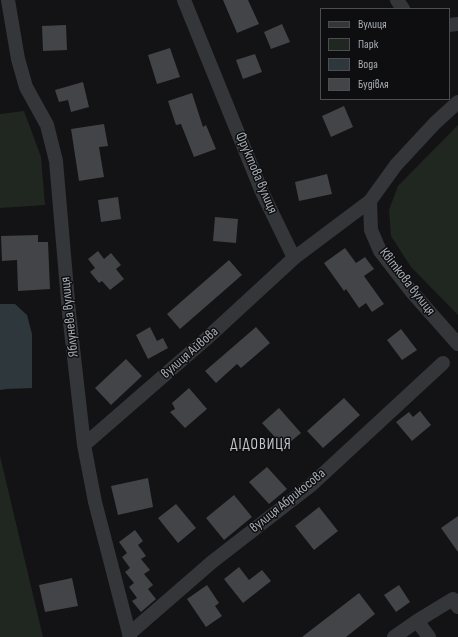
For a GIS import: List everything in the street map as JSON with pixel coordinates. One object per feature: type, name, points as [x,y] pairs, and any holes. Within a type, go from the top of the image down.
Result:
[{"type":"street","name":"Яблунева вулиця","points":[[8,0],[18,59],[26,87],[47,125],[56,161],[69,313],[84,445],[96,502],[130,635]]},
{"type":"street","name":"Фруктова вулиця","points":[[184,0],[262,192],[294,258]]},
{"type":"street","points":[[294,258],[370,201],[396,165],[458,102]]},
{"type":"street","name":"Квіткова вулиця","points":[[370,201],[371,230],[380,251],[411,292],[458,344]]},
{"type":"street","name":"вулиця Айвова","points":[[84,445],[206,339],[294,258]]},
{"type":"street","name":"вулиця Абрикосова","points":[[130,635],[212,562],[310,486],[443,364]]},
{"type":"street","points":[[394,637],[454,598],[458,607]]},
{"type":"street","points":[[417,621],[429,637]]},
{"type":"green space","points":[[24,111],[41,157],[45,205],[0,208],[0,114]]},
{"type":"green space","points":[[458,125],[458,315],[411,267],[391,236],[389,210],[398,186]]},
{"type":"green space","points":[[0,456],[43,637],[0,637]]},
{"type":"water","points":[[0,304],[15,304],[27,315],[32,334],[32,388],[0,390]]},
{"type":"building","points":[[223,0],[248,0],[259,24],[237,33]]},
{"type":"building","points":[[282,24],[290,42],[271,49],[264,32]]},
{"type":"building","points":[[66,25],[67,50],[43,51],[42,26]]},
{"type":"building","points":[[170,48],[180,77],[157,84],[148,55]]},
{"type":"building","points":[[255,54],[262,72],[243,79],[236,60]]},
{"type":"building","points":[[83,82],[89,107],[71,112],[68,100],[59,102],[55,90]]},
{"type":"building","points":[[192,93],[203,127],[206,125],[216,149],[194,157],[181,124],[176,125],[168,101]]},
{"type":"building","points":[[344,106],[353,127],[331,137],[322,116]]},
{"type":"building","points":[[104,124],[108,146],[99,147],[104,177],[79,181],[71,129]]},
{"type":"building","points":[[327,174],[332,194],[299,201],[295,182]]},
{"type":"building","points":[[118,197],[121,219],[101,222],[98,200]]},
{"type":"building","points":[[215,217],[238,219],[236,243],[213,241]]},
{"type":"building","points":[[38,235],[38,242],[48,242],[50,289],[18,291],[17,260],[2,261],[1,236]]},
{"type":"building","points":[[345,248],[356,263],[365,257],[374,269],[364,276],[384,304],[372,312],[366,303],[359,308],[346,289],[344,291],[324,263]]},
{"type":"building","points":[[98,251],[104,259],[111,253],[121,265],[116,269],[124,279],[110,290],[102,281],[99,283],[90,272],[95,268],[88,259]]},
{"type":"building","points":[[229,260],[242,275],[180,329],[167,314]]},
{"type":"building","points":[[150,327],[157,341],[163,338],[168,348],[148,359],[136,335]]},
{"type":"building","points":[[256,327],[270,343],[241,368],[237,364],[216,383],[205,371]]},
{"type":"building","points":[[401,329],[417,350],[402,360],[387,340]]},
{"type":"building","points":[[126,359],[142,376],[111,405],[95,388]]},
{"type":"building","points":[[189,388],[207,409],[185,428],[170,412],[175,409],[172,403]]},
{"type":"building","points":[[344,398],[360,415],[323,448],[307,431]]},
{"type":"building","points":[[279,408],[301,433],[284,447],[262,423]]},
{"type":"building","points":[[420,411],[431,425],[412,441],[396,422],[409,412],[413,417]]},
{"type":"building","points":[[267,467],[287,489],[269,504],[249,482]]},
{"type":"building","points":[[148,478],[153,507],[118,515],[111,486]]},
{"type":"building","points":[[234,495],[252,517],[224,540],[206,518]]},
{"type":"building","points":[[176,504],[196,528],[178,543],[158,518]]},
{"type":"building","points":[[319,507],[338,531],[314,550],[295,526]]},
{"type":"building","points":[[458,516],[458,552],[441,528]]},
{"type":"building","points":[[135,530],[143,541],[138,545],[146,556],[141,559],[150,570],[144,574],[153,585],[148,589],[156,599],[141,612],[132,601],[137,598],[129,587],[134,583],[125,572],[130,568],[122,557],[127,553],[119,542]]},
{"type":"building","points":[[239,567],[249,580],[262,570],[271,581],[243,603],[224,579]]},
{"type":"building","points":[[72,578],[78,606],[45,612],[39,585]]},
{"type":"building","points":[[207,585],[219,603],[215,606],[222,616],[206,627],[187,599]]},
{"type":"building","points":[[399,585],[410,602],[396,612],[384,595]]},
{"type":"building","points":[[359,593],[375,614],[346,637],[302,637]]},
{"type":"district","name":"ДІДОВИЦЯ","points":[[261,445]]}]
